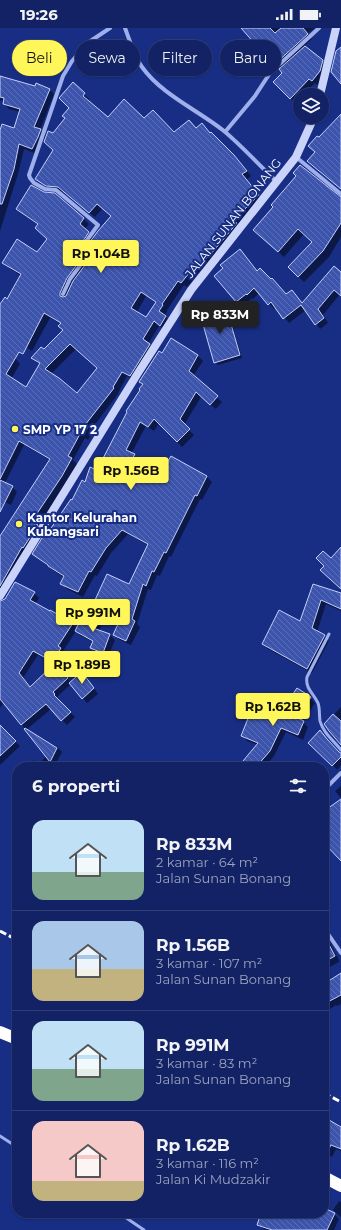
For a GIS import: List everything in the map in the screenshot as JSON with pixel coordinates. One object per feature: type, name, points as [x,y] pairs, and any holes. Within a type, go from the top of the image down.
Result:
[{"type":"highway","points":[[0,1032],[12,1037]]},
{"type":"highway","points":[[329,1180],[341,1186]]},
{"type":"street","points":[[63,294],[70,279],[88,255],[82,247],[98,225],[56,190],[45,189],[34,183],[30,178],[30,175],[63,76],[72,61],[90,42],[110,28]]},
{"type":"street","points":[[125,28],[141,66],[152,79],[225,132],[277,182]]},
{"type":"street","points":[[225,132],[255,96],[270,73],[319,28]]},
{"type":"street","points":[[322,88],[336,28]]},
{"type":"street","name":"JALAN SUNAN BONANG","points":[[0,596],[138,373],[192,290],[296,157],[311,124]]},
{"type":"street","points":[[296,157],[341,194]]},
{"type":"street","points":[[329,785],[341,773]]},
{"type":"street","points":[[329,935],[341,953]]},
{"type":"lane","points":[[328,634],[306,682],[318,703],[322,727],[341,750]]},
{"type":"lane","points":[[0,1136],[12,1144]]},
{"type":"lane","points":[[126,1218],[144,1230]]},
{"type":"building","points":[[241,28],[270,28],[275,33],[281,28],[303,28],[308,34],[281,59],[281,40],[252,40]]},
{"type":"building","points":[[305,46],[323,60],[320,71],[312,81],[309,79],[300,88],[293,88],[293,96],[290,99],[273,82],[281,76],[281,67]]},
{"type":"building","points":[[341,47],[341,84],[331,72],[336,51]]},
{"type":"building","points":[[0,76],[35,86],[36,83],[50,89],[34,127],[41,129],[32,149],[19,144],[14,169],[2,204],[0,204],[0,130],[2,124],[14,128],[20,109],[3,104],[4,98],[0,97]]},
{"type":"building","points":[[73,82],[85,93],[83,96],[108,117],[124,99],[144,118],[153,110],[174,132],[189,120],[196,128],[202,123],[210,133],[211,132],[234,155],[247,171],[242,174],[259,195],[234,220],[237,223],[211,254],[197,267],[195,266],[181,283],[178,281],[162,304],[163,305],[159,311],[166,316],[160,326],[154,321],[143,339],[150,344],[130,376],[122,372],[113,387],[114,388],[85,425],[88,427],[82,435],[80,434],[68,456],[72,458],[62,476],[32,521],[38,525],[23,548],[22,547],[0,586],[0,536],[50,459],[19,441],[0,479],[0,304],[5,297],[7,299],[21,274],[2,263],[17,239],[37,252],[47,239],[35,228],[38,224],[16,209],[31,185],[44,192],[55,193],[84,218],[80,224],[89,232],[79,247],[84,255],[67,278],[60,293],[60,296],[63,297],[66,296],[73,281],[91,257],[91,253],[86,247],[111,216],[97,204],[89,213],[58,187],[46,186],[35,179],[53,150],[44,142],[48,131],[53,133],[65,118],[62,116],[69,108],[59,98]],"holes":[[[141,292],[156,302],[146,317],[131,308]],[[44,313],[61,323],[58,326],[63,330],[44,349],[41,347],[31,358],[40,363],[26,387],[6,374],[19,352],[23,354]],[[70,344],[97,368],[77,393],[45,369]]]},
{"type":"building","points":[[341,114],[341,189],[307,161],[315,152],[308,146]]},
{"type":"building","points":[[300,165],[341,197],[341,223],[323,251],[298,277],[288,267],[312,242],[298,229],[278,252],[253,230],[273,207],[271,205],[296,176],[293,173]]},
{"type":"building","points":[[240,249],[257,271],[260,268],[271,279],[272,278],[286,294],[292,290],[302,303],[334,266],[341,272],[341,296],[334,290],[318,309],[324,318],[315,325],[301,305],[283,319],[271,302],[268,305],[254,288],[247,295],[246,294],[236,302],[214,276],[223,268],[220,265]]},
{"type":"building","points":[[226,307],[240,355],[214,363],[200,314]]},
{"type":"building","points":[[171,338],[198,355],[189,371],[218,396],[210,405],[196,392],[180,419],[190,429],[177,442],[154,419],[148,427],[140,422],[126,450],[135,454],[127,469],[142,478],[151,462],[163,469],[171,456],[207,476],[197,496],[195,495],[166,553],[164,552],[154,572],[152,571],[146,586],[143,584],[132,619],[135,621],[126,641],[113,635],[123,613],[95,600],[107,574],[129,584],[148,544],[122,530],[106,548],[91,572],[89,571],[78,592],[60,584],[64,576],[32,554],[47,530],[49,531],[71,499],[72,500],[82,480],[85,482],[90,467],[97,470],[127,412],[126,411],[143,384],[139,382],[159,351],[162,353]]},
{"type":"building","points":[[0,480],[13,486],[0,512]]},
{"type":"building","points":[[341,547],[341,589],[320,570],[324,566],[316,558],[323,551],[331,558]]},
{"type":"building","points":[[15,582],[35,592],[30,600],[73,623],[58,646],[61,648],[53,662],[33,651],[19,673],[30,687],[54,664],[68,678],[53,692],[55,694],[54,695],[71,712],[61,721],[46,704],[21,725],[0,699],[0,601],[5,599]]},
{"type":"building","points":[[313,584],[341,593],[341,609],[321,600],[312,628],[325,635],[307,669],[262,644],[279,610],[300,621]]},
{"type":"building","points":[[84,613],[97,620],[93,628],[110,634],[103,653],[90,648],[93,641],[75,631]]},
{"type":"building","points":[[82,672],[94,688],[82,699],[69,683]]},
{"type":"building","points":[[297,688],[311,697],[298,718],[304,721],[298,735],[281,728],[270,751],[260,762],[242,762],[258,743],[241,736],[251,711],[267,717],[273,704],[283,709]]},
{"type":"building","points":[[333,714],[341,721],[341,745],[324,724]]},
{"type":"building","points":[[0,725],[16,741],[0,756]]},
{"type":"building","points":[[25,728],[57,748],[50,762],[24,729]]},
{"type":"building","points":[[320,730],[341,753],[341,757],[332,766],[308,743]]},
{"type":"building","points":[[341,799],[341,861],[329,848],[329,807]]},
{"type":"building","points":[[329,945],[335,956],[329,959]]},
{"type":"building","points":[[341,973],[341,995],[329,1001],[329,981]]},
{"type":"building","points":[[329,1120],[341,1127],[341,1149],[331,1145],[329,1149]]},
{"type":"building","points":[[329,1210],[335,1213],[327,1230],[272,1230],[257,1225],[259,1218],[329,1218]]},
{"type":"railway","points":[[0,931],[12,937]]},
{"type":"railway","points":[[329,1096],[341,1102]]},
{"type":"place","name":"SMP YP 17 2","points":[[15,429]]},
{"type":"place","name":"Kantor Kelurahan Kubangsari","points":[[19,524]]}]
